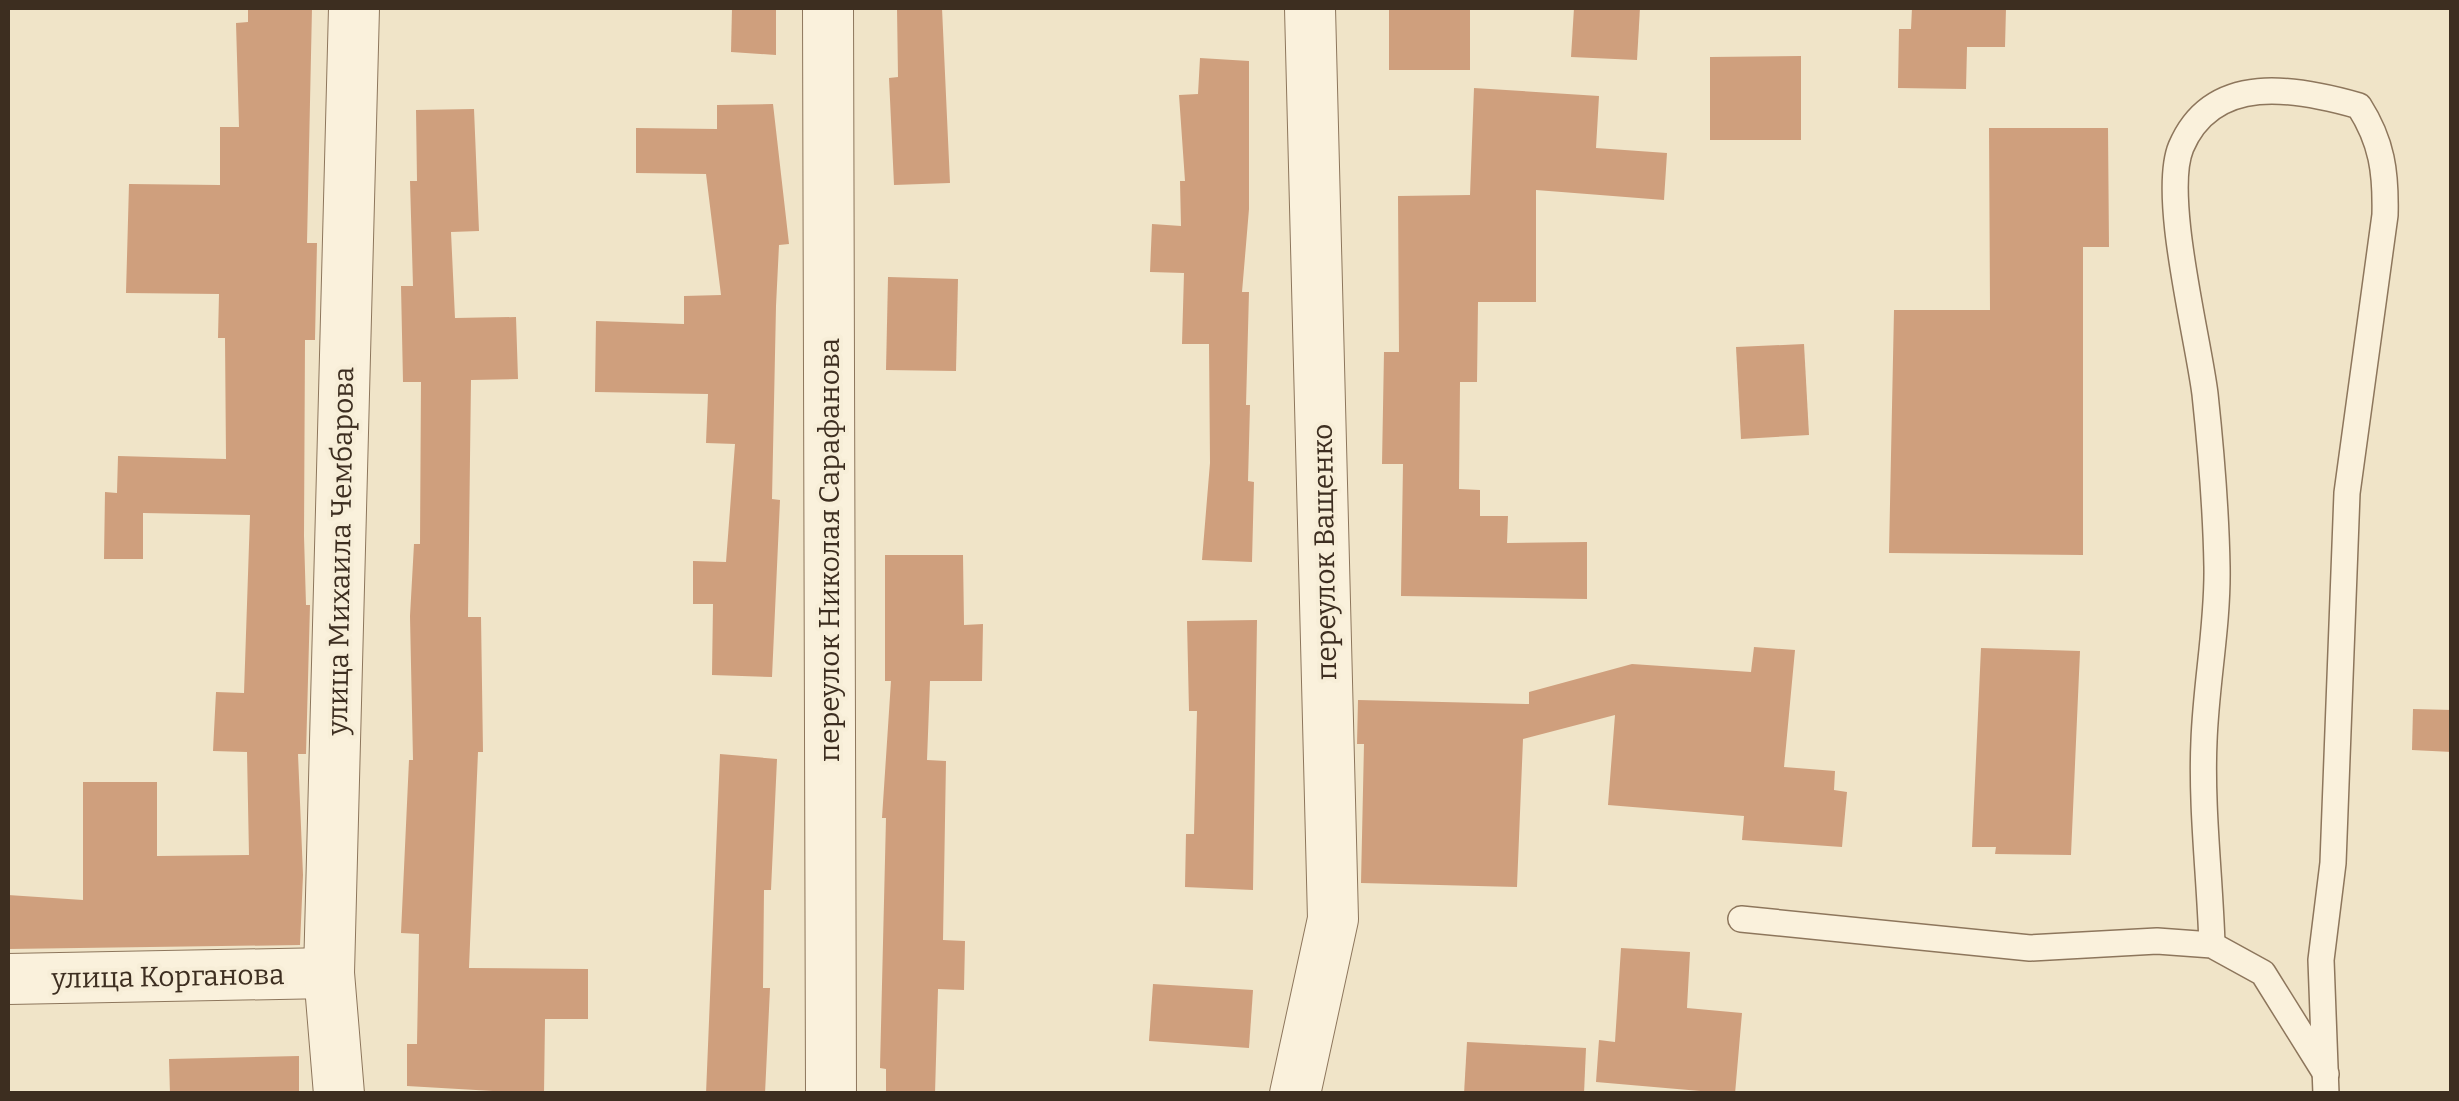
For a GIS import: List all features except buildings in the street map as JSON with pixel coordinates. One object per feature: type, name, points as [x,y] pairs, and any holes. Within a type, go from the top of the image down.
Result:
[{"type":"street","name":"улица Михаила Чембарова","points":[[339,1094],[330,974],[354,8]]},
{"type":"street","name":"переулок Николая Сарафанова","points":[[828,8],[830,1094]]},
{"type":"street","name":"переулок Ващенко","points":[[1295,1094],[1333,919],[1310,8]]},
{"type":"street","name":"улица Корганова","points":[[8,979],[330,974]]},
{"type":"lane","points":[[2212,945],[2204,744],[2217,569],[2205,392],[2174,175],[2181,147],[2202,115],[2229,96],[2268,89],[2321,95],[2359,106],[2378,136],[2386,172],[2385,215],[2347,493],[2333,863],[2322,960],[2326,1085]]},
{"type":"lane","points":[[1741,919],[2030,948],[2157,940],[2212,945],[2263,973],[2326,1085]]}]
